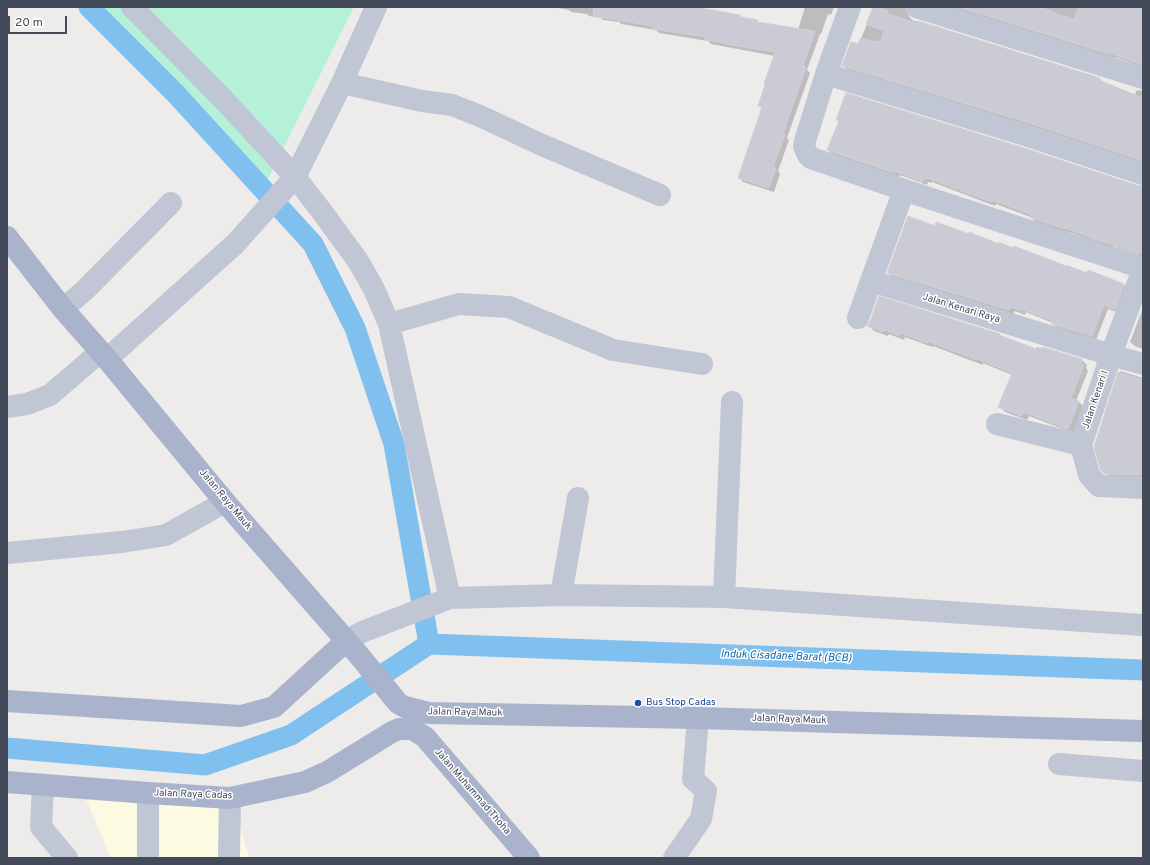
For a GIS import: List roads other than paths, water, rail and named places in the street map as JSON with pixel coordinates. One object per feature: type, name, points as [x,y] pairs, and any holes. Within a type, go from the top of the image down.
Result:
[{"type":"main road","name":"Jalan Raya Mauk","points":[[7,237],[63,309],[226,502],[355,642],[398,703],[410,709],[428,713],[698,718],[1143,731]]},
{"type":"main road","points":[[7,701],[241,716],[274,707],[355,642]]},
{"type":"main road","name":"Jalan Raya Cadas","points":[[7,782],[230,798],[305,782],[328,772],[392,732],[399,729],[412,729]]},
{"type":"main road","name":"Jalan Muhammad Thoha","points":[[412,729],[425,737],[529,858]]},
{"type":"street","points":[[132,7],[222,98],[289,184],[323,213],[358,261],[374,289],[389,324],[440,602]]},
{"type":"street","points":[[7,407],[27,404],[50,395],[103,356],[235,244],[289,184],[342,83],[376,7]]},
{"type":"street","points":[[850,7],[826,74],[805,141],[804,146],[811,158],[1143,269]]},
{"type":"street","points":[[916,7],[1143,78]]},
{"type":"street","points":[[826,74],[1026,135],[1143,174]]},
{"type":"street","points":[[342,83],[422,101],[452,105],[660,196]]},
{"type":"street","points":[[858,318],[904,190]]},
{"type":"street","points":[[63,309],[85,290],[171,203]]},
{"type":"street","name":"Jalan Kenari I","points":[[1081,445],[1111,355],[1143,269]]},
{"type":"street","name":"Jalan Kenari Raya","points":[[871,281],[1143,364]]},
{"type":"street","points":[[389,324],[460,304],[509,307],[614,350],[702,364]]},
{"type":"street","points":[[724,597],[732,402]]},
{"type":"street","points":[[997,424],[1081,445],[1089,475],[1098,486],[1143,488]]},
{"type":"street","points":[[561,595],[578,498]]},
{"type":"street","points":[[7,553],[122,542],[166,535],[226,502]]},
{"type":"street","points":[[355,642],[440,602],[561,595],[724,597],[1143,625]]},
{"type":"street","points":[[674,858],[701,818],[706,791],[693,779],[698,718]]},
{"type":"street","points":[[1059,764],[1143,771]]},
{"type":"street","points":[[42,785],[40,827],[67,858]]},
{"type":"street","points":[[148,793],[148,858]]},
{"type":"street","points":[[229,858],[230,798]]},
{"type":"waterway","points":[[89,7],[175,93],[313,244],[355,328],[394,444],[429,644]]},
{"type":"waterway","name":"Induk Cisadane Barat (BCB)","points":[[429,644],[1143,670]]},
{"type":"waterway","points":[[7,748],[205,765],[291,735],[429,644]]},
{"type":"place","name":"Bus Stop Cadas","points":[[638,703]]}]
